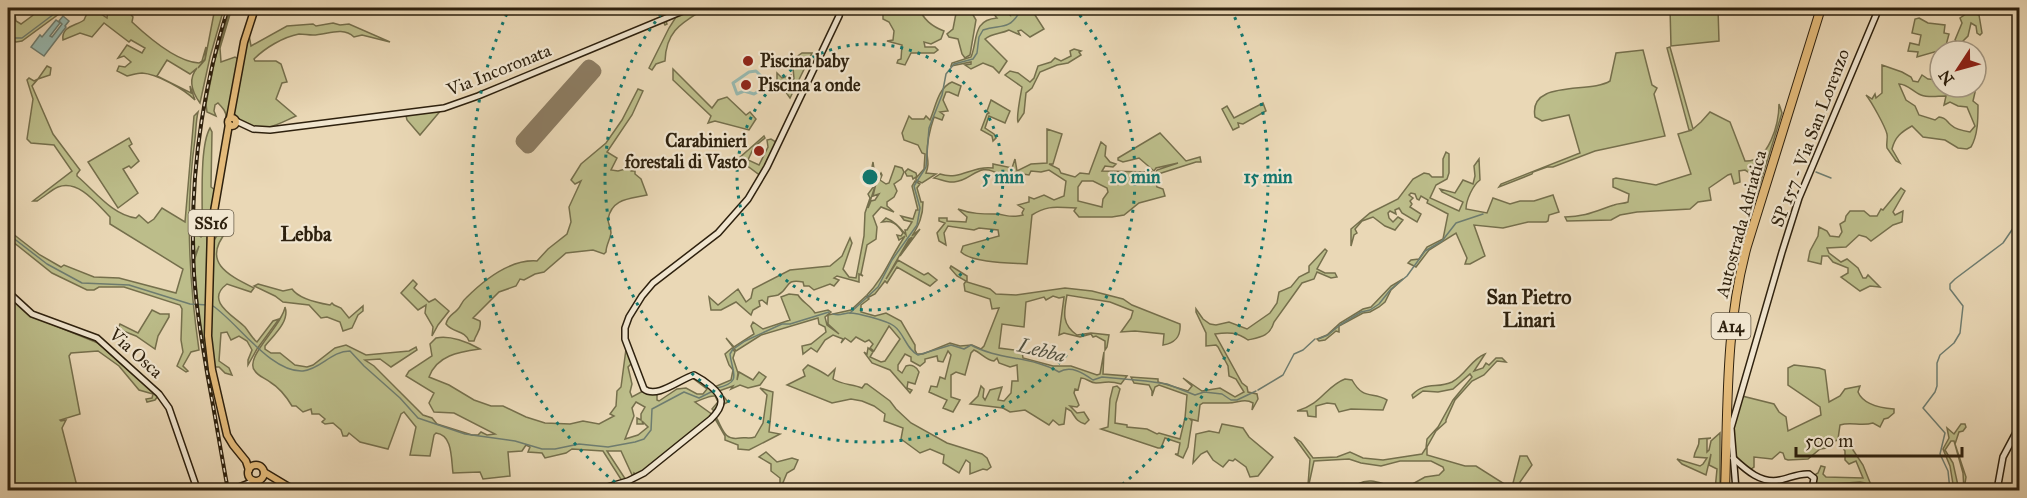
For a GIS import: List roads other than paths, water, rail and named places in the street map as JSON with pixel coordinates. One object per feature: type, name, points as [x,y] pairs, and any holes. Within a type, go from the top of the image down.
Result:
[{"type":"highway","name":"Autostrada Adriatica","points":[[1724,490],[1729,348],[1737,288],[1747,246],[1819,8]]},
{"type":"main road","name":"SS16","points":[[254,481],[246,461],[230,441],[226,429],[209,351],[208,305],[212,221],[229,133],[234,122],[232,107],[244,42],[255,8]]},
{"type":"main road","name":"SS16","points":[[250,470],[260,466],[265,476],[294,490]]},
{"type":"main road","points":[[254,481],[265,476]]},
{"type":"street","name":"Via Incoronata","points":[[234,122],[257,130],[278,129],[444,108],[690,8]]},
{"type":"street","points":[[597,490],[628,481],[644,473],[711,419],[721,402],[721,398],[713,390],[694,375],[652,393],[644,389],[626,344],[624,334],[626,324],[646,290],[663,274],[718,233],[748,199],[767,167],[842,8]]},
{"type":"street","name":"SP 157 - Via San Lorenzo","points":[[1736,490],[1731,434],[1733,422],[1799,198],[1879,8]]},
{"type":"street","name":"Via Osca","points":[[8,292],[32,314],[97,338],[159,394],[169,408],[199,490]]},
{"type":"street","points":[[1997,490],[2003,458],[2019,425]]},
{"type":"street","points":[[1733,457],[1752,475],[1762,478],[1776,481],[1809,474],[1814,478],[1812,490]]},
{"type":"street","points":[[245,484],[250,470]]},
{"type":"street","points":[[227,490],[254,481]]},
{"type":"water","points":[[63,16],[69,21],[44,56],[31,47],[56,20],[60,23],[50,36],[52,37],[62,24],[59,21]]},
{"type":"waterway","points":[[8,38],[22,38],[62,8]]},
{"type":"waterway","points":[[1020,12],[1028,8]]},
{"type":"waterway","points":[[850,313],[878,287],[892,260],[917,225],[920,208],[914,186],[926,167],[929,128],[942,95],[946,74],[954,64],[973,59],[977,53],[979,37],[983,30],[1007,25],[1019,13]]},
{"type":"waterway","points":[[756,71],[762,77],[764,88],[754,94],[744,91],[737,94],[733,83],[749,72],[756,71]]},
{"type":"waterway","points":[[1816,172],[1831,178]]},
{"type":"waterway","name":"Lebba","points":[[1318,339],[1328,335],[1361,312],[1370,310],[1379,304],[1391,289],[1407,276],[1425,251],[1442,241],[1456,223],[1483,214]]},
{"type":"waterway","points":[[1950,490],[1948,471],[1940,454],[1945,433],[1923,408],[1937,386],[1937,363],[1940,355],[1954,343],[1960,333],[1963,306],[1950,289],[1950,284],[2003,243],[2020,218]]},
{"type":"waterway","points":[[8,234],[47,264],[82,283],[129,285],[190,304],[208,305]]},
{"type":"waterway","points":[[213,306],[255,346],[279,364],[291,369],[309,370],[337,354],[350,351],[418,418],[465,434],[515,441],[542,449],[579,444],[608,447],[644,439],[651,430],[652,409],[684,392],[699,398],[713,391]]},
{"type":"waterway","name":"Lebba","points":[[735,348],[782,324],[790,324],[829,312]]},
{"type":"waterway","name":"Lebba","points":[[833,314],[857,314],[891,324],[918,355],[951,345],[964,349],[971,345],[992,353],[1038,363],[1059,372],[1068,369],[1077,371],[1093,380],[1102,377],[1167,384],[1195,395],[1204,392],[1222,394],[1231,400],[1237,400],[1256,391]]},
{"type":"waterway","name":"Lebba","points":[[1258,390],[1283,375],[1294,354],[1303,350],[1315,339]]},
{"type":"waterway","name":"Lebba","points":[[717,388],[733,380],[734,372],[730,354],[733,349]]},
{"type":"railway","points":[[228,8],[211,73],[199,139],[193,206],[193,240],[195,287],[200,326],[228,490]]},
{"type":"place","name":"Piscina baby","points":[[748,61]]},
{"type":"place","name":"Piscina a onde","points":[[746,85]]},
{"type":"place","name":"Carabinieri forestali di Vasto","points":[[759,151]]},
{"type":"district","name":"Lebba","points":[[306,234]]},
{"type":"district","name":"San Pietro Linari","points":[[1529,308]]}]
